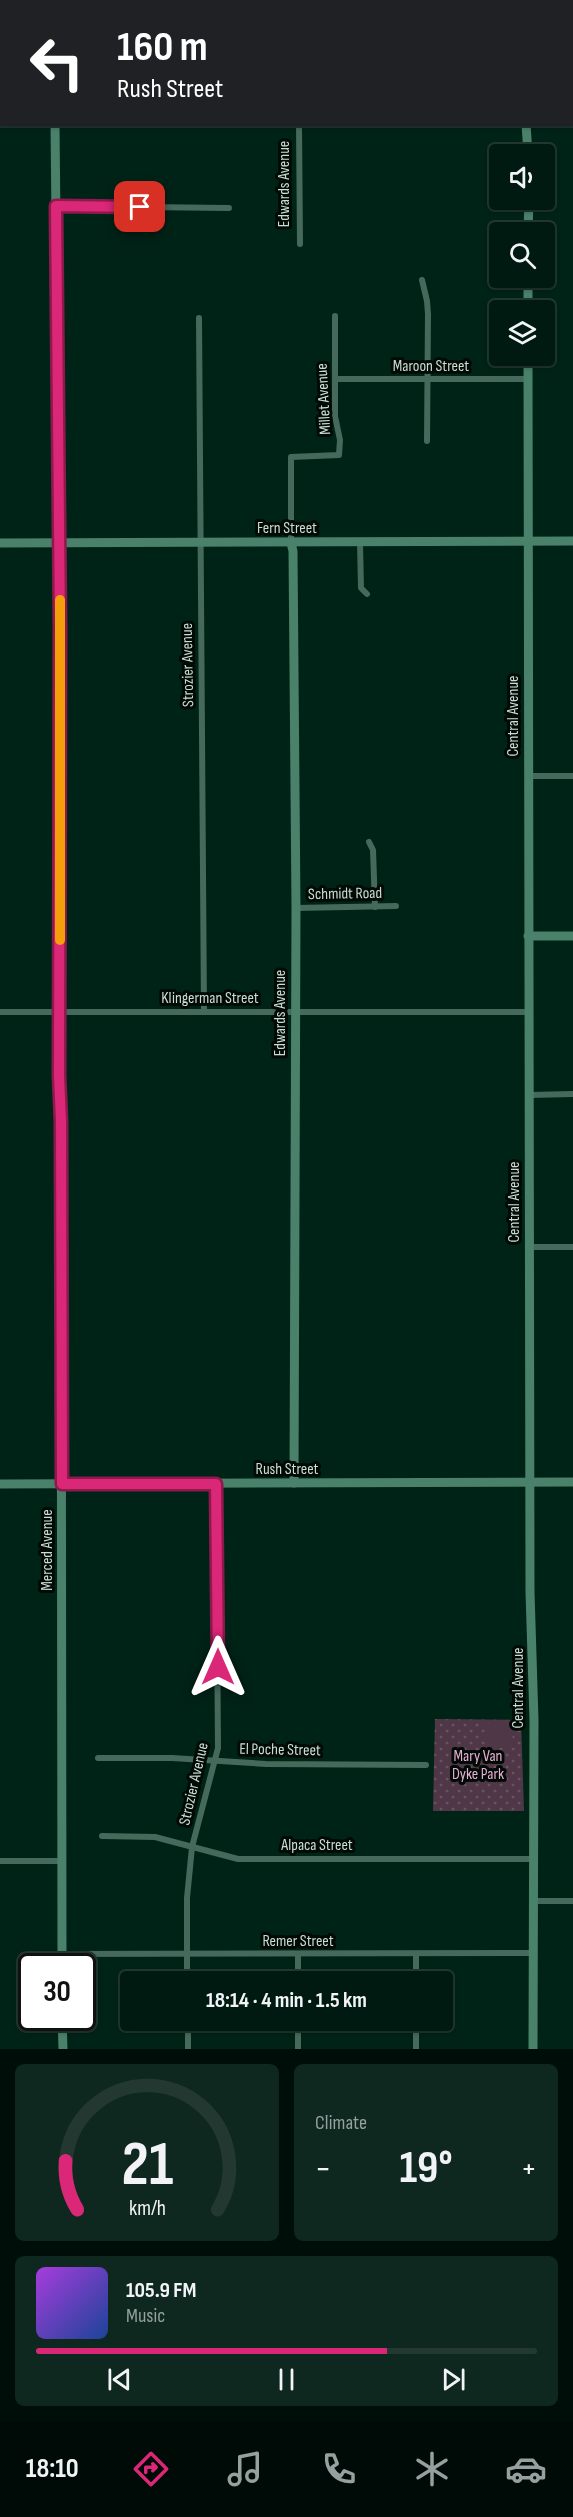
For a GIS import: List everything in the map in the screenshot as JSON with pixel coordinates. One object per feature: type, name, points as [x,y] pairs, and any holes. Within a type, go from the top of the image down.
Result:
[{"type":"street","name":"Merced Avenue","points":[[55,126],[60,881],[62,1953]]},
{"type":"street","name":"Edwards Avenue","points":[[299,126],[300,244]]},
{"type":"street","points":[[526,126],[527,144]]},
{"type":"street","points":[[56,206],[230,208]]},
{"type":"street","points":[[422,280],[427,301],[427,441]]},
{"type":"street","name":"Millet Avenue","points":[[291,543],[291,457],[339,455],[335,380],[335,316]]},
{"type":"street","name":"Strozier Avenue","points":[[200,318],[199,543],[204,1012]]},
{"type":"street","name":"Central Avenue","points":[[528,366],[528,1012],[534,1859],[533,2049]]},
{"type":"street","name":"Maroon Street","points":[[335,380],[528,379]]},
{"type":"street","name":"Fern Street","points":[[0,543],[573,541]]},
{"type":"street","name":"Edwards Avenue","points":[[291,543],[293,551],[296,908],[294,1483]]},
{"type":"street","points":[[360,543],[361,588],[367,594]]},
{"type":"street","points":[[528,776],[573,776]]},
{"type":"street","points":[[369,842],[373,850],[375,907]]},
{"type":"street","name":"Schmidt Road","points":[[296,908],[396,906]]},
{"type":"street","points":[[528,936],[573,936]]},
{"type":"street","name":"Klingerman Street","points":[[0,1012],[528,1012]]},
{"type":"street","points":[[529,1095],[573,1095]]},
{"type":"street","points":[[530,1247],[573,1247]]},
{"type":"street","name":"Rush Street","points":[[0,1484],[573,1482]]},
{"type":"street","name":"Strozier Avenue","points":[[188,1971],[187,1898],[192,1847],[216,1762],[218,1617],[216,1484]]},
{"type":"street","name":"El Poche Street","points":[[98,1758],[426,1765]]},
{"type":"street","name":"Alpaca Street","points":[[102,1836],[155,1837],[238,1859],[534,1859]]},
{"type":"street","points":[[0,1861],[63,1861]]},
{"type":"street","points":[[534,1901],[573,1901]]},
{"type":"street","name":"Remer Street","points":[[96,1954],[534,1953]]},
{"type":"street","points":[[298,1954],[298,1971]]},
{"type":"street","points":[[416,1954],[416,1971]]},
{"type":"street","points":[[63,2031],[63,2049]]},
{"type":"street","points":[[188,2031],[188,2049]]},
{"type":"street","points":[[298,2031],[298,2049]]},
{"type":"street","points":[[416,2031],[416,2049]]},
{"type":"green space","name":"Mary Van Dyke Park","points":[[435,1719],[521,1720],[524,1811],[433,1811]]},
{"type":"green space","points":[[486,1724],[512,1724],[513,1748],[486,1748]]},
{"type":"slow traffic","points":[[60,600],[60,940]]},
{"type":"route","points":[[140,207],[56,206],[60,627],[59,1076],[62,1484],[216,1484],[218,1667]]}]
